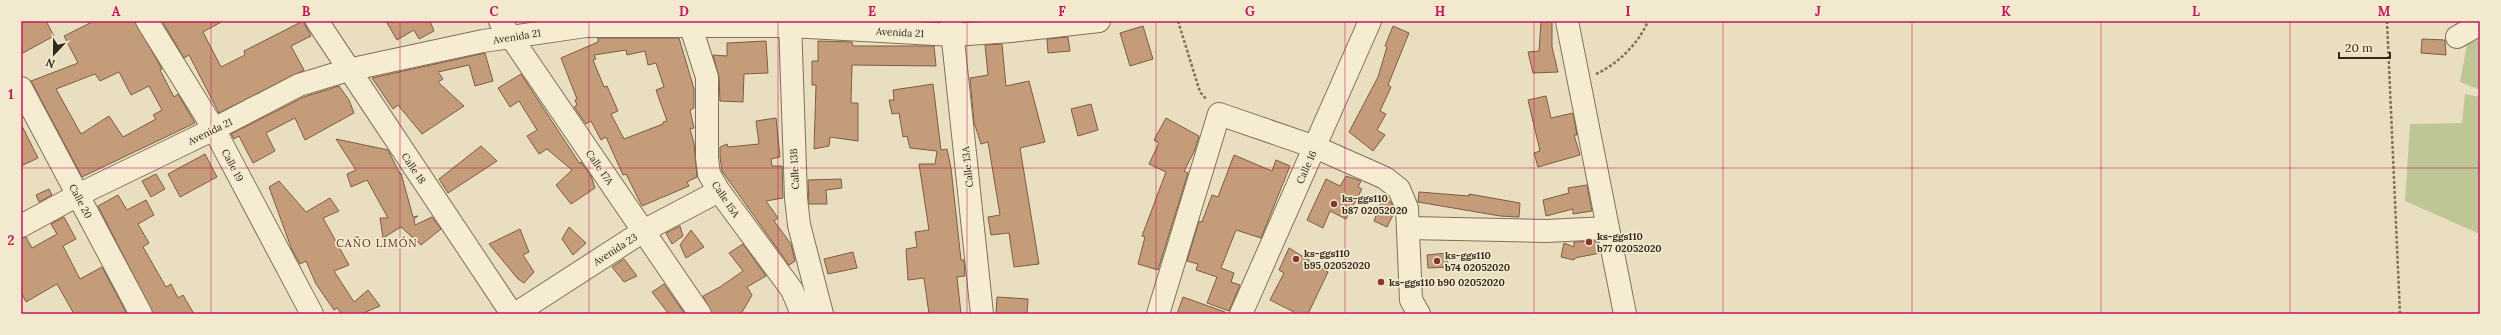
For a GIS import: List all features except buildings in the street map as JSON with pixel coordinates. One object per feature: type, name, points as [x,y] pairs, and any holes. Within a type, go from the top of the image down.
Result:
[{"type":"street","name":"Calle 19","points":[[147,21],[214,129],[312,314]]},
{"type":"street","name":"Calle 18","points":[[317,21],[348,70],[512,314]]},
{"type":"street","name":"Avenida 21","points":[[21,226],[78,195],[214,129],[299,85],[348,70],[505,29],[690,24],[790,24],[952,28],[1011,32],[1099,21]]},
{"type":"street","name":"Calle 16","points":[[1242,314],[1370,21]]},
{"type":"street","points":[[1567,21],[1625,314]]},
{"type":"street","name":"Calle 15A","points":[[690,24],[707,77],[707,158],[709,174],[719,191],[792,290],[802,314]]},
{"type":"street","name":"Calle 13B","points":[[790,24],[796,198],[799,225],[822,314]]},
{"type":"street","points":[[2457,37],[2480,24]]},
{"type":"street","name":"Calle 13A","points":[[952,28],[982,314]]},
{"type":"street","name":"Calle 17A","points":[[505,29],[645,230],[700,314]]},
{"type":"street","name":"Calle 20","points":[[21,88],[142,314]]},
{"type":"street","points":[[1158,314],[1219,114],[1315,147],[1385,178],[1399,189],[1407,208],[1409,228],[1408,273],[1411,300],[1419,314]]},
{"type":"street","name":"Avenida 23","points":[[515,314],[645,230],[719,191]]},
{"type":"street","points":[[1409,228],[1546,231],[1607,228]]},
{"type":"path","points":[[1178,21],[1200,92],[1219,114]]},
{"type":"path","points":[[1580,82],[1604,70],[1628,51],[1644,30],[1648,21]]},
{"type":"path","points":[[2387,21],[2400,314]]},
{"type":"green space","points":[[2480,39],[2480,90],[2460,82],[2467,44]]},
{"type":"green space","points":[[2465,94],[2480,97],[2480,234],[2405,201],[2410,124],[2462,123]]},
{"type":"place","name":"ks-ggs110 b87 02052020","points":[[1334,204]]},
{"type":"place","name":"ks-ggs110 b77 02052020","points":[[1589,242]]},
{"type":"place","name":"ks-ggs110 b95 02052020","points":[[1296,259]]},
{"type":"place","name":"ks-ggs110 b74 02052020","points":[[1437,261]]},
{"type":"place","name":"ks-ggs110 b90 02052020","points":[[1381,282]]},
{"type":"district","name":"CAÑO LIMÓN","points":[[377,243]]}]
